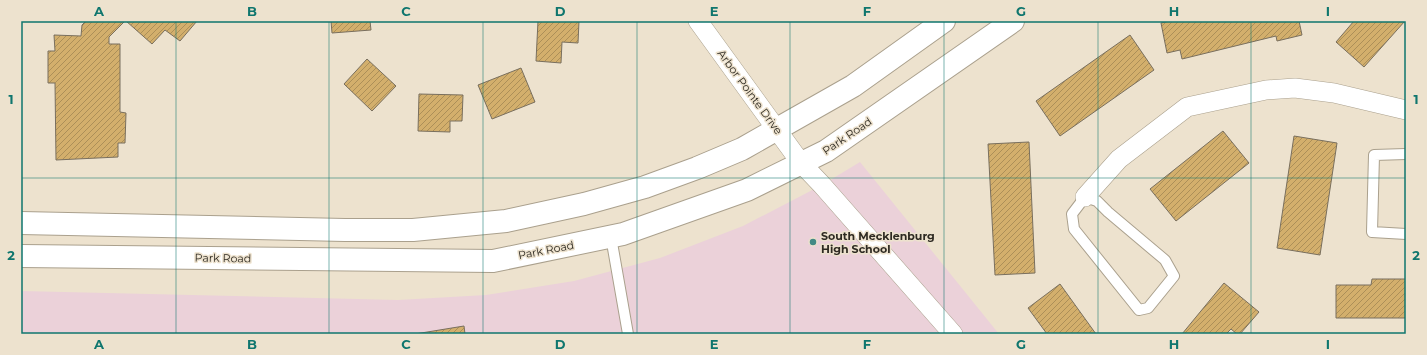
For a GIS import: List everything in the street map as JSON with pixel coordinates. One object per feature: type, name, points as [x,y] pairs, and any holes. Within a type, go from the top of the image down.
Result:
[{"type":"main road","points":[[21,223],[345,230],[413,230],[506,221],[584,204],[644,187],[697,168],[742,149],[853,86],[944,21]]},
{"type":"main road","name":"Park Road","points":[[21,256],[493,261],[610,237],[747,190],[829,149],[1013,21]]},
{"type":"street","name":"Arbor Pointe Drive","points":[[698,21],[778,129],[801,164],[822,185],[952,334]]},
{"type":"street","points":[[1086,197],[1119,159],[1187,107],[1266,90],[1295,88],[1334,93],[1406,110]]},
{"type":"lane","points":[[1406,154],[1374,155],[1372,232],[1406,234]]},
{"type":"lane","points":[[1086,197],[1097,201],[1165,260],[1174,276],[1148,308],[1139,310],[1074,229],[1072,214],[1086,197]]},
{"type":"lane","points":[[610,237],[628,334]]},
{"type":"shaded area","name":"South Mecklenburg High School","points":[[860,162],[999,334],[21,334],[21,291],[398,300],[486,295],[574,281],[660,258],[743,226],[822,185]]},
{"type":"building","points":[[86,21],[125,21],[109,37],[109,44],[120,44],[120,112],[126,113],[125,143],[118,143],[118,157],[56,160],[55,83],[48,83],[48,51],[55,51],[54,35],[81,36],[82,25]]},
{"type":"building","points":[[126,21],[197,21],[180,41],[165,30],[152,44]]},
{"type":"building","points":[[331,21],[370,21],[371,30],[332,33]]},
{"type":"building","points":[[538,21],[579,21],[578,43],[562,42],[561,63],[536,61]]},
{"type":"building","points":[[1170,21],[1299,21],[1302,35],[1277,41],[1276,36],[1182,59],[1180,50],[1167,53],[1161,23]]},
{"type":"building","points":[[1354,21],[1405,21],[1364,67],[1336,42]]},
{"type":"building","points":[[1130,35],[1154,70],[1060,136],[1036,101]]},
{"type":"building","points":[[367,59],[396,86],[372,111],[344,84]]},
{"type":"building","points":[[521,68],[535,102],[492,119],[478,85]]},
{"type":"building","points":[[419,94],[463,95],[462,121],[450,121],[450,132],[418,131]]},
{"type":"building","points":[[1223,131],[1249,163],[1176,221],[1150,189]]},
{"type":"building","points":[[1294,136],[1337,143],[1320,255],[1277,248]]},
{"type":"building","points":[[1029,142],[1035,273],[995,275],[988,144]]},
{"type":"building","points":[[1372,279],[1406,279],[1406,318],[1336,318],[1336,285],[1371,285]]},
{"type":"building","points":[[1224,283],[1259,312],[1240,334],[1237,334],[1231,329],[1226,334],[1182,334]]},
{"type":"building","points":[[1060,284],[1096,334],[1047,334],[1028,308]]},
{"type":"building","points":[[464,326],[465,334],[415,334]]},
{"type":"place","name":"South Mecklenburg High School","points":[[813,242]]}]
